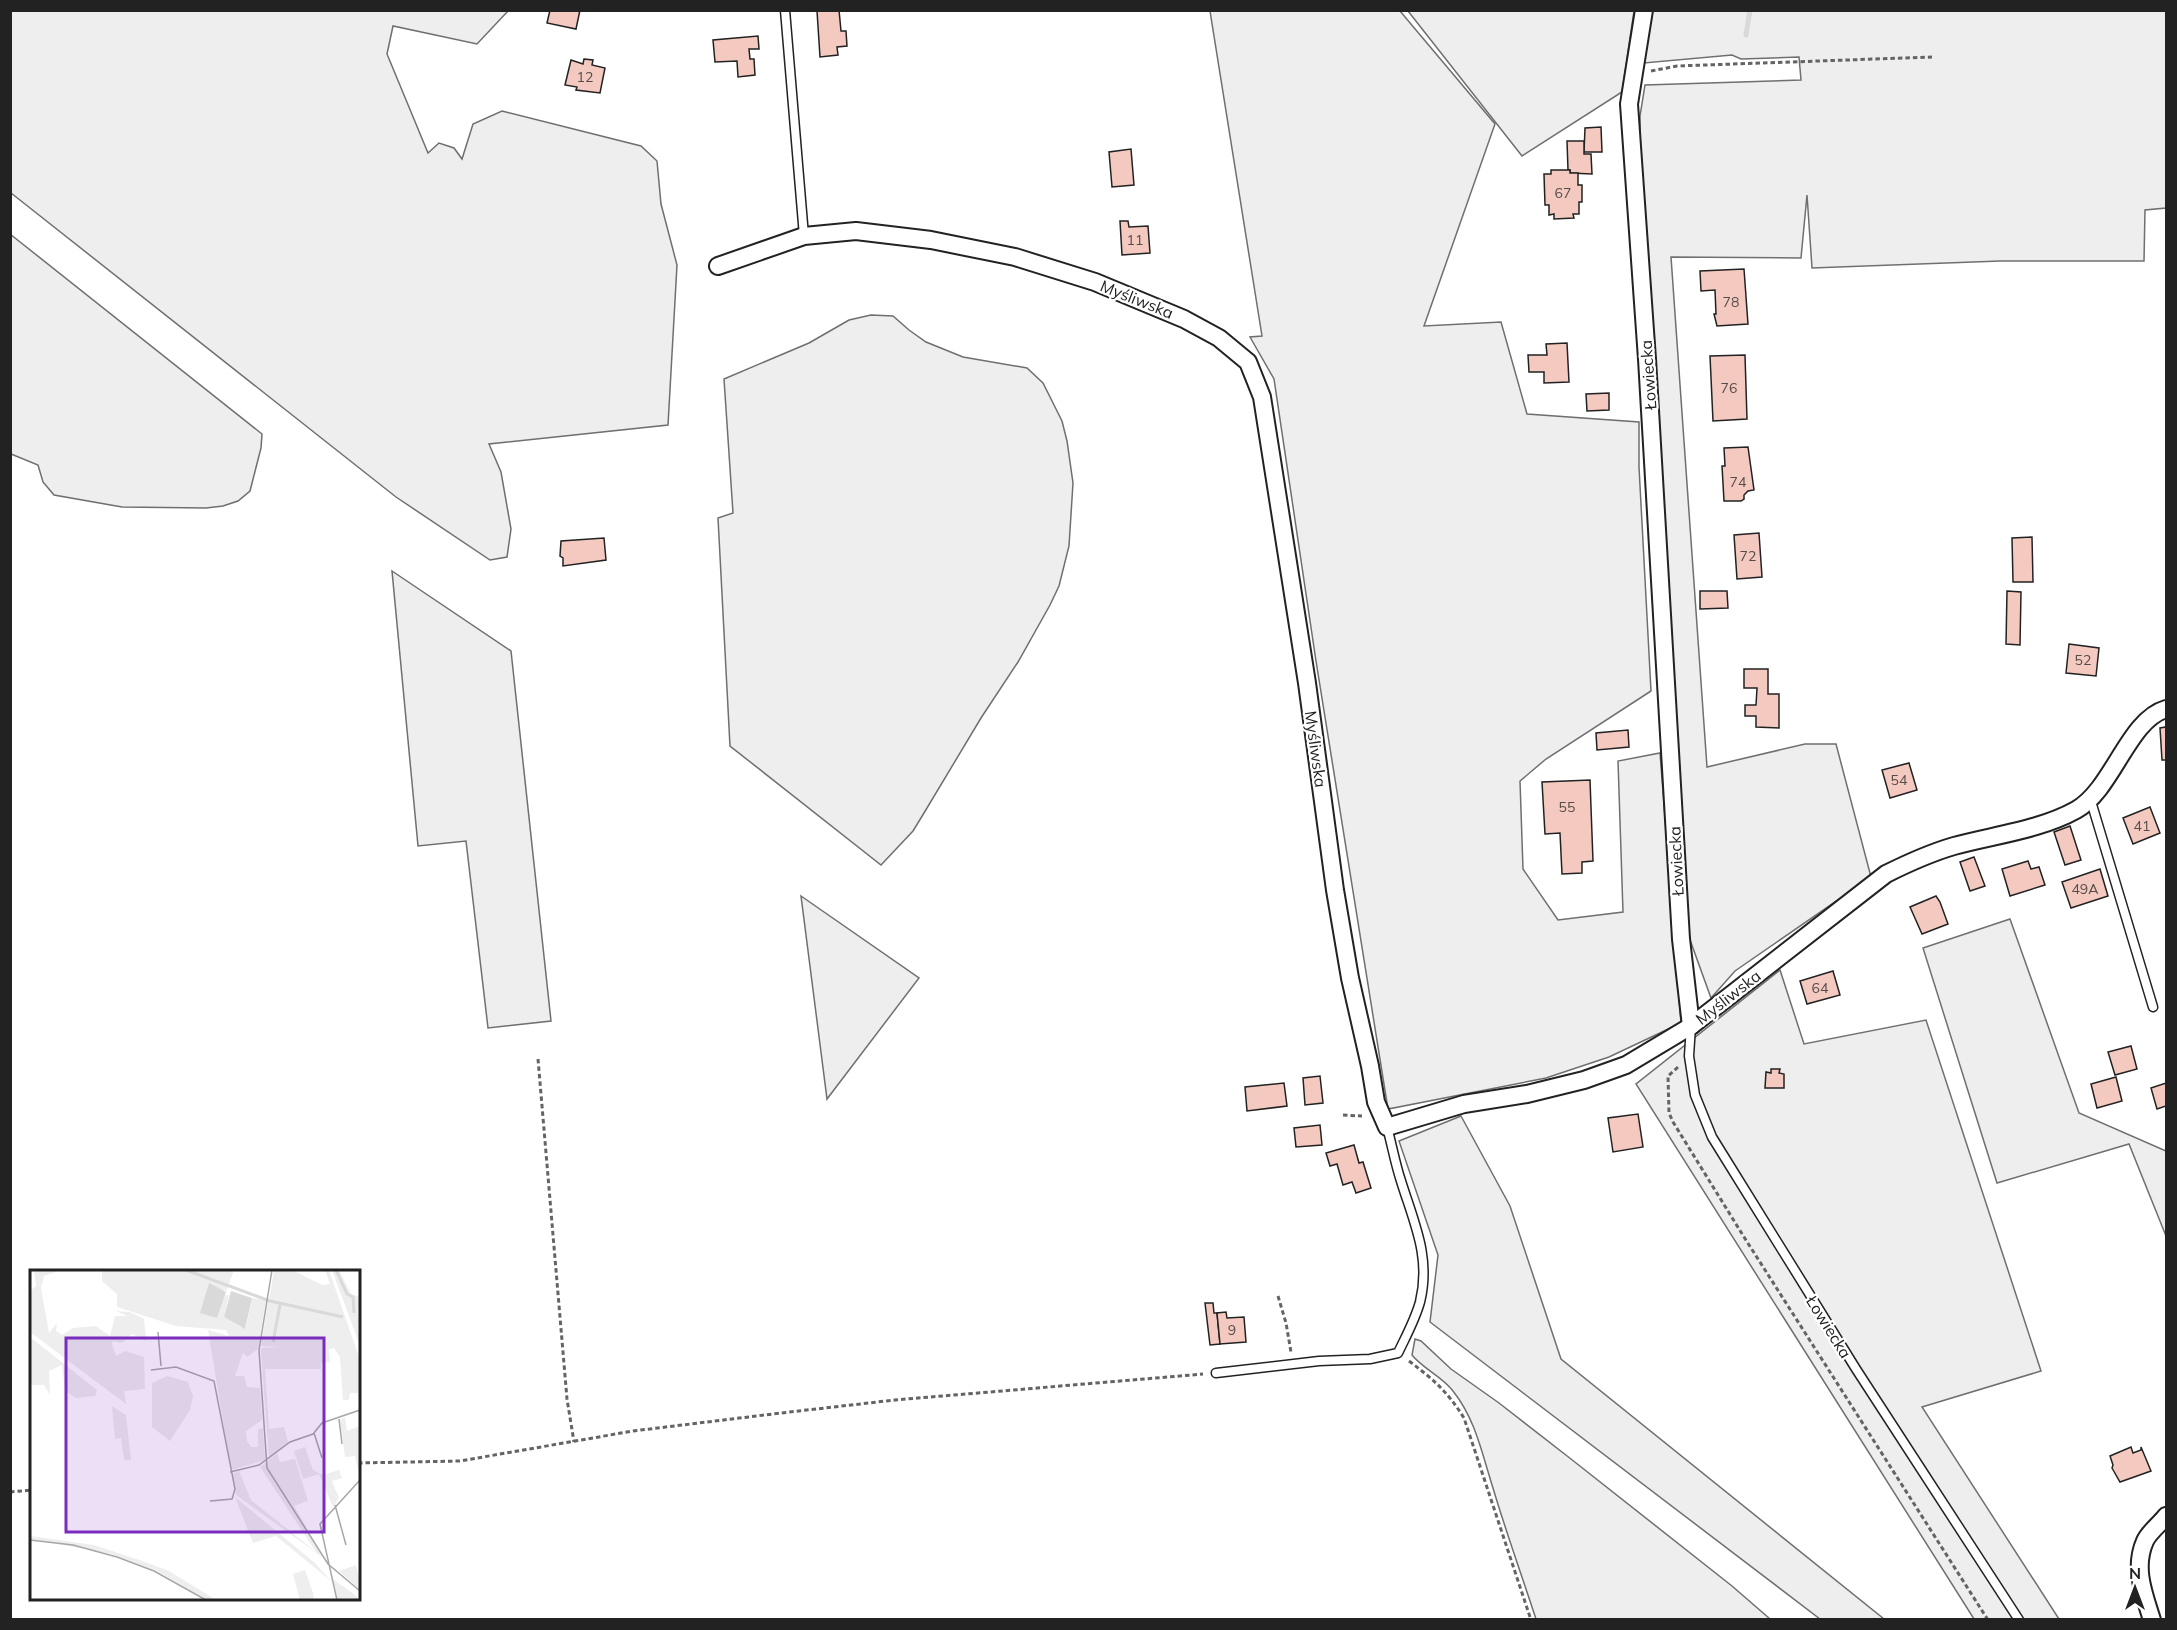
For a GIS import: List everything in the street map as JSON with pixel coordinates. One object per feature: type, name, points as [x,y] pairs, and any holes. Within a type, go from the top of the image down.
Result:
[{"type":"street","name":"Łowiecka","points":[[1644,10],[1629,104],[1647,359],[1681,939],[1691,1026]]},
{"type":"street","name":"Myśliwska","points":[[718,266],[804,236],[856,231],[931,240],[1015,257],[1095,282],[1184,318],[1219,338],[1248,362],[1262,397],[1350,978],[1376,1102],[1387,1127],[1464,1104],[1527,1094],[1584,1080],[1626,1065],[1691,1026],[1886,874],[1951,847],[2045,823],[2078,809],[2104,782],[2143,725],[2158,711],[2166,709]]},
{"type":"street","points":[[2152,1620],[2141,1586],[2139,1563],[2145,1540],[2166,1516]]},
{"type":"lane","points":[[785,10],[804,236]]},
{"type":"lane","points":[[2090,798],[2153,1006]]},
{"type":"lane","name":"Łowiecka","points":[[1691,1026],[1689,1056],[1695,1095],[1712,1137],[1856,1369],[2019,1620]]},
{"type":"lane","points":[[1216,1373],[1292,1364],[1370,1359],[1398,1353],[1413,1323],[1420,1302],[1424,1266],[1423,1250],[1387,1127]]},
{"type":"path","points":[[1634,74],[1677,66],[1932,57]]},
{"type":"path","points":[[538,1059],[567,1400],[574,1442]]},
{"type":"path","points":[[1683,1060],[1668,1076],[1669,1113],[1673,1122],[1988,1620]]},
{"type":"path","points":[[1278,1296],[1286,1323],[1292,1364]]},
{"type":"path","points":[[1398,1353],[1436,1381],[1464,1418],[1531,1620]]},
{"type":"path","points":[[360,1463],[460,1461],[633,1431],[895,1400],[1216,1373]]},
{"type":"path","points":[[10,1492],[30,1490]]},
{"type":"shaded area","points":[[10,11],[508,11],[477,44],[393,26],[387,54],[428,153],[439,143],[454,148],[462,159],[473,124],[502,111],[641,146],[657,161],[661,204],[677,265],[668,425],[489,444],[501,472],[511,529],[507,557],[490,560],[396,497],[11,193]]},
{"type":"shaded area","points":[[1210,11],[1400,11],[1495,124],[1424,326],[1501,322],[1527,414],[1639,422],[1639,467],[1651,691],[1546,759],[1520,781],[1523,869],[1558,920],[1623,912],[1618,761],[1660,753],[1681,1023],[1609,1057],[1546,1078],[1388,1109],[1316,661],[1274,379],[1250,337],[1262,336]]},
{"type":"shaded area","points":[[1408,11],[1634,11],[1622,92],[1522,156]]},
{"type":"shaded area","points":[[1652,11],[2166,11],[2166,208],[2145,210],[2144,261],[2000,261],[1812,268],[1807,195],[1801,258],[1671,257],[1707,767],[1805,744],[1836,744],[1871,877],[1735,971],[1711,998],[1689,937],[1640,149],[1640,116],[1645,85],[1801,80],[1799,57],[1741,59],[1732,55],[1644,63]]},
{"type":"shaded area","points":[[10,234],[262,434],[261,448],[250,491],[238,501],[223,506],[206,508],[122,507],[54,495],[43,482],[38,465],[11,454]]},
{"type":"shaded area","points":[[871,315],[893,316],[926,342],[963,357],[1027,368],[1043,383],[1062,421],[1073,483],[1069,546],[1059,586],[1050,605],[1018,662],[981,718],[913,831],[881,865],[730,746],[718,518],[733,513],[724,379],[809,343],[849,320]]},
{"type":"shaded area","points":[[392,571],[511,651],[551,1021],[488,1028],[466,841],[418,846]]},
{"type":"shaded area","points":[[801,896],[919,978],[827,1099]]},
{"type":"shaded area","points":[[2010,919],[2079,1113],[2166,1151],[2166,1236],[2129,1144],[1997,1183],[1923,948]]},
{"type":"shaded area","points":[[1780,970],[1804,1044],[1926,1020],[2041,1371],[1922,1407],[2059,1619],[1974,1619],[1636,1084]]},
{"type":"shaded area","points":[[1461,1116],[1510,1206],[1561,1359],[1884,1619],[1820,1619],[1430,1322],[1438,1255],[1399,1141]]},
{"type":"shaded area","points":[[1415,1339],[1421,1341],[1451,1369],[1571,1459],[1732,1586],[1770,1619],[1536,1619],[1473,1425],[1461,1402],[1449,1386],[1412,1355]]},
{"type":"building","points":[[550,10],[580,10],[576,29],[547,23]]},
{"type":"building","points":[[839,10],[841,31],[846,31],[847,46],[837,47],[838,55],[820,57],[817,11]]},
{"type":"building","points":[[758,36],[759,49],[749,49],[750,59],[754,59],[755,75],[738,77],[737,61],[715,62],[713,40]]},
{"type":"building","points":[[584,59],[593,60],[592,65],[605,68],[600,93],[576,90],[577,87],[565,85],[571,60],[583,64]]},
{"type":"building","points":[[1601,127],[1602,152],[1584,152],[1585,128]]},
{"type":"building","points":[[1567,141],[1584,141],[1584,154],[1591,154],[1592,174],[1570,173]]},
{"type":"building","points":[[1131,149],[1134,185],[1112,187],[1109,152]]},
{"type":"building","points":[[1551,170],[1570,170],[1570,173],[1578,173],[1578,185],[1582,185],[1582,202],[1579,202],[1579,214],[1573,214],[1574,218],[1554,219],[1554,214],[1549,215],[1549,205],[1545,205],[1544,174],[1551,174]]},
{"type":"building","points":[[1120,221],[1128,221],[1129,227],[1148,226],[1150,253],[1122,255]]},
{"type":"building","points":[[1744,269],[1748,324],[1717,326],[1714,314],[1716,314],[1715,290],[1701,291],[1700,271]]},
{"type":"building","points":[[1567,343],[1569,382],[1544,383],[1544,372],[1529,372],[1528,355],[1547,355],[1546,344]]},
{"type":"building","points":[[1745,355],[1747,419],[1713,421],[1710,356]]},
{"type":"building","points":[[1609,393],[1609,410],[1587,411],[1586,394]]},
{"type":"building","points":[[1748,447],[1754,490],[1748,491],[1741,501],[1724,501],[1722,466],[1725,466],[1724,448]]},
{"type":"building","points":[[1759,533],[1762,577],[1737,579],[1734,535]]},
{"type":"building","points":[[2032,537],[2033,582],[2013,582],[2012,538]]},
{"type":"building","points":[[604,538],[606,560],[563,566],[563,558],[560,556],[561,541]]},
{"type":"building","points":[[1700,591],[1727,591],[1728,608],[1700,609]]},
{"type":"building","points":[[2007,591],[2021,592],[2020,645],[2006,644]]},
{"type":"building","points":[[2069,644],[2099,648],[2096,676],[2066,673]]},
{"type":"building","points":[[1744,669],[1768,669],[1768,694],[1779,694],[1779,728],[1756,727],[1756,716],[1745,716],[1745,705],[1756,705],[1757,688],[1744,688]]},
{"type":"building","points":[[2166,727],[2166,760],[2162,760],[2160,728]]},
{"type":"building","points":[[1628,730],[1629,747],[1597,750],[1596,733]]},
{"type":"building","points":[[1909,763],[1917,790],[1890,798],[1882,770]]},
{"type":"building","points":[[1590,780],[1593,861],[1582,862],[1582,873],[1562,874],[1560,833],[1545,834],[1542,782]]},
{"type":"building","points":[[2150,807],[2160,833],[2133,844],[2123,818]]},
{"type":"building","points":[[2070,826],[2081,860],[2065,865],[2054,832]]},
{"type":"building","points":[[1974,857],[1985,886],[1970,891],[1960,862]]},
{"type":"building","points":[[2028,861],[2031,869],[2039,867],[2045,885],[2010,896],[2002,869]]},
{"type":"building","points":[[2100,869],[2108,896],[2071,908],[2062,882]]},
{"type":"building","points":[[1936,896],[1948,924],[1922,934],[1910,907]]},
{"type":"building","points":[[1833,971],[1840,995],[1807,1004],[1800,981]]},
{"type":"building","points":[[2131,1046],[2137,1069],[2115,1075],[2108,1052]]},
{"type":"building","points":[[1771,1069],[1780,1069],[1779,1073],[1784,1074],[1784,1088],[1765,1088],[1766,1072],[1771,1073]]},
{"type":"building","points":[[1320,1076],[1323,1103],[1305,1105],[1303,1078]]},
{"type":"building","points":[[2116,1077],[2122,1101],[2097,1108],[2091,1084]]},
{"type":"building","points":[[1284,1083],[1287,1106],[1247,1111],[1245,1087]]},
{"type":"building","points":[[2166,1083],[2166,1106],[2157,1109],[2151,1088]]},
{"type":"building","points":[[1638,1114],[1643,1147],[1613,1152],[1608,1118]]},
{"type":"building","points":[[1320,1125],[1322,1145],[1296,1147],[1294,1128]]},
{"type":"building","points":[[1354,1145],[1359,1163],[1363,1162],[1371,1188],[1356,1193],[1352,1182],[1343,1185],[1337,1164],[1330,1166],[1326,1153]]},
{"type":"building","points":[[1205,1303],[1213,1303],[1214,1313],[1217,1313],[1220,1344],[1210,1345]]},
{"type":"building","points":[[1226,1312],[1227,1318],[1244,1317],[1246,1342],[1220,1344],[1217,1313]]},
{"type":"building","points":[[2131,1447],[2133,1453],[2141,1450],[2141,1447],[2151,1471],[2120,1482],[2112,1468],[2110,1456]]},
{"type":"waterway","points":[[1746,35],[1750,10]]}]
